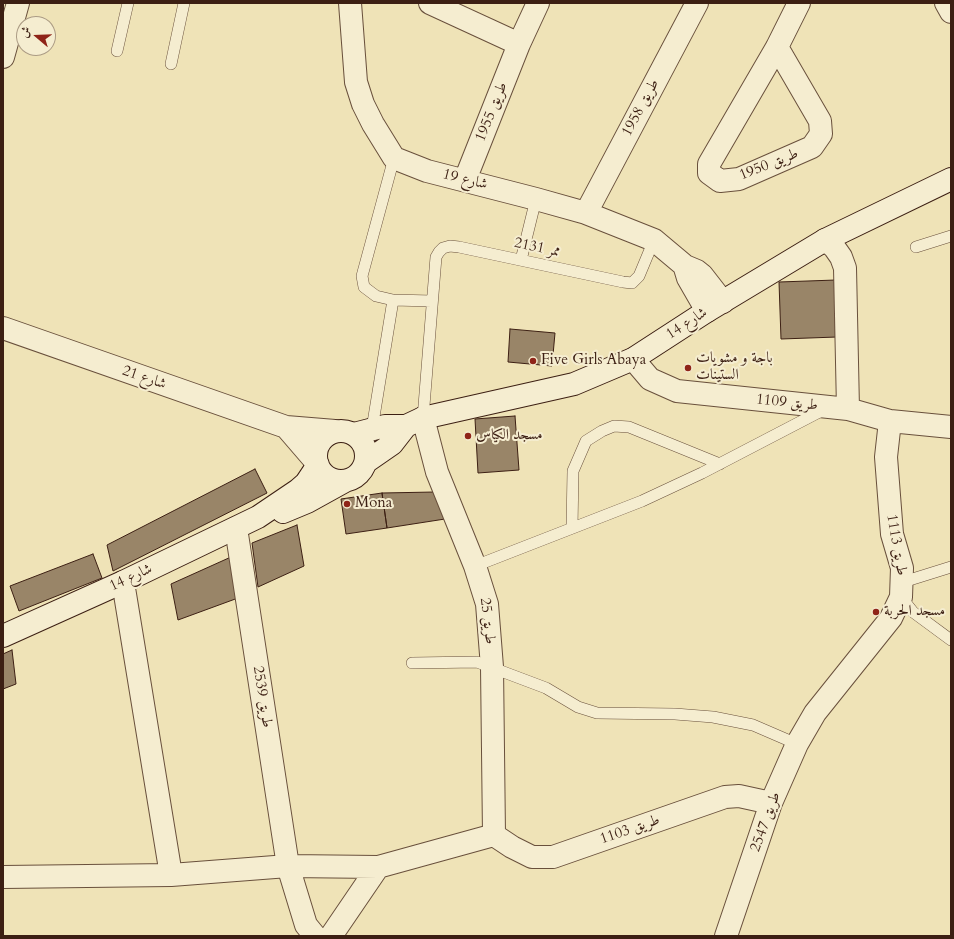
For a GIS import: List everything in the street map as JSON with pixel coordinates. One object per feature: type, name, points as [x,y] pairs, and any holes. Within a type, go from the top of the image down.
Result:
[{"type":"street","points":[[3,57],[18,3]]},
{"type":"street","points":[[350,3],[358,89],[372,124],[394,158]]},
{"type":"street","points":[[430,3],[520,44]]},
{"type":"street","name":"طريق 1955","points":[[465,180],[538,3]]},
{"type":"street","name":"طريق 1958","points":[[586,213],[697,3]]},
{"type":"street","name":"طريق 1950","points":[[777,47],[820,121],[821,134],[812,147],[739,179],[720,181],[709,173],[709,164],[777,47],[799,3]]},
{"type":"street","points":[[946,3],[951,12]]},
{"type":"street","name":"شارع 19","points":[[394,158],[427,171],[586,213],[654,240],[685,266],[688,278],[715,306]]},
{"type":"street","name":"شارع 14","points":[[354,431],[415,422],[574,384],[633,359],[715,306],[825,240],[951,179]]},
{"type":"street","points":[[825,240],[837,252],[845,268],[838,408]]},
{"type":"street","name":"شارع 21","points":[[3,328],[286,428],[354,431]]},
{"type":"street","name":"طريق 1109","points":[[633,359],[650,379],[677,391],[838,408],[890,420],[951,428]]},
{"type":"street","name":"طريق 1113","points":[[815,713],[891,618],[902,590],[902,568],[892,534],[886,457],[890,420]]},
{"type":"street","points":[[366,462],[367,455],[363,442],[354,431],[322,440],[318,446],[317,464],[321,471],[332,479],[345,481],[358,474],[366,462],[392,444],[415,422]]},
{"type":"street","name":"طريق 25","points":[[415,422],[475,566],[487,604],[492,667],[494,835]]},
{"type":"street","name":"شارع 21","points":[[286,428],[317,464]]},
{"type":"street","name":"شارع 14","points":[[3,636],[123,582],[258,517],[306,483],[317,464]]},
{"type":"street","name":"شارع 14","points":[[258,517],[295,508],[345,481]]},
{"type":"street","name":"طريق 2539","points":[[236,528],[288,866],[306,925],[316,936]]},
{"type":"street","points":[[123,582],[171,875]]},
{"type":"street","name":"طريق 2547","points":[[726,936],[771,803],[797,744],[815,713]]},
{"type":"street","name":"طريق 1103","points":[[494,835],[512,847],[532,857],[553,857],[725,797],[739,796],[771,803]]},
{"type":"street","points":[[3,877],[171,875],[288,866],[378,867],[494,835]]},
{"type":"street","points":[[331,936],[378,867]]},
{"type":"lane","points":[[117,51],[128,3]]},
{"type":"lane","points":[[171,64],[184,3]]},
{"type":"lane","points":[[394,158],[362,276],[364,287],[376,296],[393,300],[432,301]]},
{"type":"lane","points":[[521,260],[536,199]]},
{"type":"lane","points":[[916,247],[951,236]]},
{"type":"lane","name":"ممر 2131","points":[[415,422],[432,301],[436,257],[438,252],[443,248],[459,246],[632,283],[639,276],[654,240]]},
{"type":"lane","points":[[354,431],[393,300]]},
{"type":"lane","points":[[475,566],[642,501],[838,408]]},
{"type":"lane","points":[[572,528],[573,471],[586,441],[602,431],[614,426],[629,427],[720,464]]},
{"type":"lane","points":[[951,567],[902,590],[912,612],[951,640]]},
{"type":"lane","points":[[412,663],[456,661],[477,662],[546,688],[578,707],[598,713],[675,714],[713,717],[753,725],[797,744]]},
{"type":"building","points":[[836,280],[837,337],[781,339],[779,282]]},
{"type":"building","points":[[510,329],[555,333],[552,366],[508,362]]},
{"type":"building","points":[[515,416],[519,470],[478,473],[475,419]]},
{"type":"building","points":[[255,469],[267,493],[113,571],[107,545]]},
{"type":"building","points":[[435,492],[445,519],[387,528],[382,493]]},
{"type":"building","points":[[382,493],[387,528],[346,534],[341,499]]},
{"type":"building","points":[[297,525],[304,566],[258,587],[252,543]]},
{"type":"building","points":[[93,554],[102,578],[19,611],[10,586]]},
{"type":"building","points":[[231,557],[238,598],[178,620],[171,584]]},
{"type":"building","points":[[12,650],[16,684],[3,689],[3,654]]},
{"type":"place","name":"Five Girls Abaya","points":[[533,361]]},
{"type":"place","name":"باجة و مشويات الستينات","points":[[688,368]]},
{"type":"place","name":"مسجد الكياس","points":[[468,436]]},
{"type":"place","name":"Mona","points":[[347,504]]},
{"type":"place","name":"مسجد الحربة","points":[[876,612]]}]
